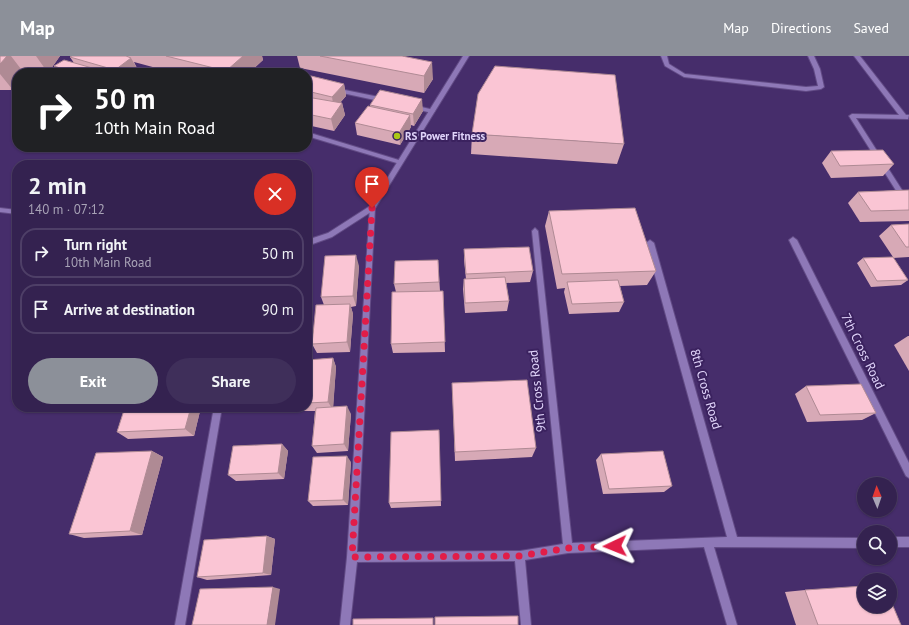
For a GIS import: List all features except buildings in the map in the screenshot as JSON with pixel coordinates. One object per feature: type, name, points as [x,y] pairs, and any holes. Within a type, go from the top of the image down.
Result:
[{"type":"street","points":[[312,241],[330,235],[372,208],[466,56]]},
{"type":"street","points":[[664,56],[666,65],[684,75],[806,89],[821,87],[817,69],[811,56]]},
{"type":"street","points":[[858,56],[907,117]]},
{"type":"street","points":[[329,88],[388,101]]},
{"type":"street","points":[[410,106],[432,111]]},
{"type":"street","points":[[907,117],[852,116],[909,206]]},
{"type":"street","points":[[312,136],[400,162]]},
{"type":"street","points":[[345,625],[352,557],[372,208]]},
{"type":"street","points":[[0,210],[12,211]]},
{"type":"street","name":"9th Cross Road","points":[[535,231],[568,548]]},
{"type":"street","name":"7th Cross Road","points":[[793,240],[909,473]]},
{"type":"street","name":"8th Cross Road","points":[[650,243],[734,543]]},
{"type":"street","points":[[180,625],[217,412]]},
{"type":"street","points":[[352,557],[520,556],[568,548],[708,542],[857,542]]},
{"type":"street","points":[[708,542],[732,625]]},
{"type":"street","points":[[897,542],[909,542]]},
{"type":"street","points":[[520,556],[526,625]]},
{"type":"place","name":"RS Power Fitness","points":[[397,136]]},
{"type":"route","points":[[372,208],[352,557],[520,556],[568,548],[615,546]]}]
